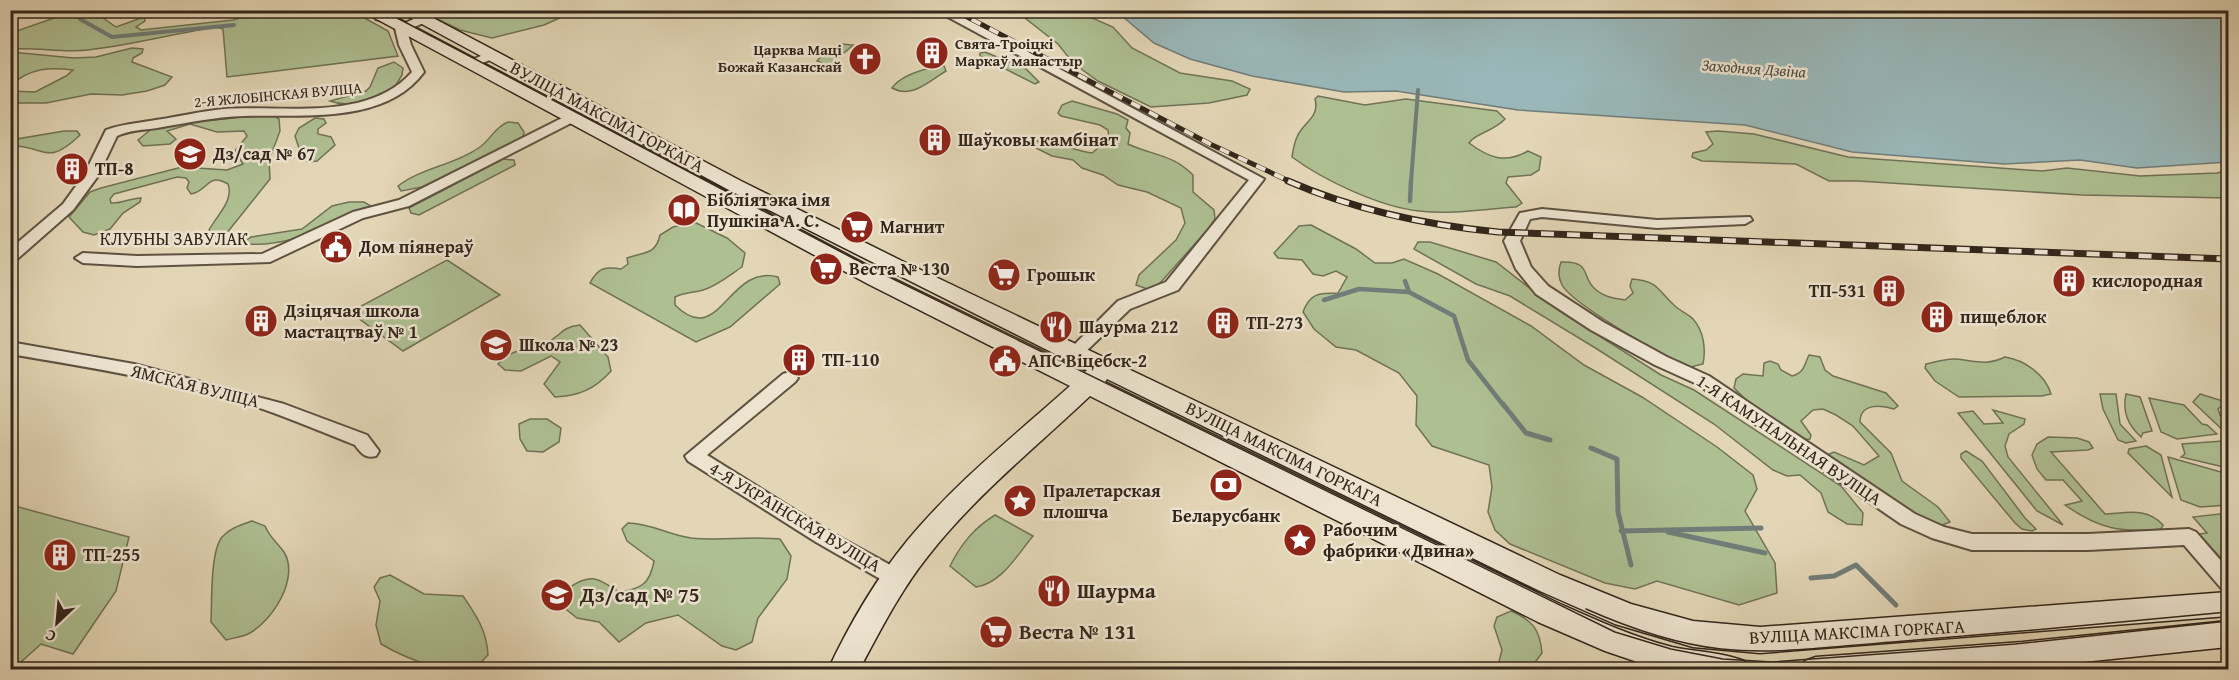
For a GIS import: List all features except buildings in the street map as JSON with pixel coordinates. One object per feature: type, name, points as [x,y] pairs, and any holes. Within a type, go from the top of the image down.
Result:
[{"type":"main road","name":"ВУЛІЦА МАКСІМА ГОРКАГА","points":[[375,15],[422,19],[491,55],[724,191]]},
{"type":"main road","name":"ВУЛІЦА МАКСІМА ГОРКАГА","points":[[403,16],[470,64],[570,118],[724,191],[885,273],[1379,514],[1626,615],[1693,634],[1760,640],[2000,624],[2229,604]]},
{"type":"main road","name":"ВУЛІЦА МАКСІМА ГОРКАГА","points":[[885,273],[1074,353],[1096,376]]},
{"type":"main road","points":[[843,669],[896,578],[956,504],[1096,376]]},
{"type":"main road","name":"ВУЛІЦА МАКСІМА ГОРКАГА","points":[[1379,514],[1549,613],[1616,642],[1672,660],[1733,669]]},
{"type":"main road","name":"ВУЛІЦА МАКСІМА ГОРКАГА","points":[[1816,669],[2023,655],[2229,634]]},
{"type":"street","points":[[940,10],[1257,179],[1172,286],[1151,297],[1124,304],[1074,353]]},
{"type":"street","name":"2-Я ЖЛОБІНСКАЯ ВУЛІЦА","points":[[30,242],[68,207],[91,176],[111,133],[118,130],[223,113],[299,112],[372,103],[388,98],[412,83],[418,72],[401,40],[403,16]]},
{"type":"street","points":[[470,64],[491,55]]},
{"type":"street","name":"КЛУБНЫ ЗАВУЛАК","points":[[83,258],[137,261],[265,259],[358,215],[404,202],[570,118]]},
{"type":"street","name":"1-Я КАМУНАЛЬНАЯ ВУЛІЦА","points":[[1745,220],[1657,224],[1542,213],[1525,216],[1512,241],[1524,269],[1542,290],[1597,326],[1661,361],[1703,380],[1866,493],[1908,519],[1939,533],[1972,542],[2088,542],[2188,537],[2229,582]]},
{"type":"street","points":[[10,239],[30,242]]},
{"type":"street","points":[[10,258],[30,242]]},
{"type":"street","name":"ЯМСКАЯ ВУЛІЦА","points":[[10,348],[134,370],[278,408],[361,440],[370,451]]},
{"type":"street","name":"4-Я УКРАІНСКАЯ ВУЛІЦА","points":[[789,378],[694,456],[823,537],[896,578]]},
{"type":"green space","points":[[74,11],[103,11],[96,13],[116,27],[144,17],[145,21],[136,27],[141,30],[233,20],[264,11],[352,11],[388,31],[398,56],[227,77],[223,29],[216,27],[88,50],[11,49],[11,33]]},
{"type":"green space","points":[[428,11],[458,11],[469,16],[504,11],[575,11],[544,25],[492,38],[460,30],[431,16]]},
{"type":"green space","points":[[1016,11],[1076,11],[1113,27],[1132,48],[1180,73],[1232,81],[1250,89],[1247,95],[1209,103],[1151,107],[1098,81],[1073,63],[1058,44]]},
{"type":"green space","points":[[841,44],[853,45],[829,66],[817,61],[824,53]]},
{"type":"green space","points":[[132,48],[143,49],[142,53],[133,58],[132,62],[172,77],[165,85],[122,95],[91,94],[46,103],[11,103],[11,91],[35,92],[73,70],[40,70],[25,75],[11,85],[11,52],[74,58],[96,57]]},
{"type":"green space","points":[[985,52],[1026,69],[1039,82],[1035,84],[980,56],[980,53]]},
{"type":"green space","points":[[394,62],[403,68],[402,75],[393,90],[354,103],[330,101],[366,91],[378,68]]},
{"type":"green space","points":[[944,66],[946,71],[920,87],[906,91],[892,88],[907,76]]},
{"type":"green space","points":[[1318,96],[1365,105],[1406,99],[1497,111],[1505,119],[1469,143],[1490,156],[1504,158],[1528,151],[1541,157],[1539,170],[1531,175],[1508,177],[1506,183],[1522,203],[1516,207],[1443,212],[1419,211],[1387,204],[1319,175],[1292,157],[1296,139],[1313,115],[1315,99]]},
{"type":"green space","points":[[1072,101],[1117,114],[1128,120],[1126,128],[1130,133],[1128,144],[1170,159],[1185,168],[1193,175],[1193,192],[1214,210],[1215,219],[1209,228],[1161,282],[1150,290],[1136,285],[1139,275],[1176,240],[1185,223],[1181,208],[1147,192],[1118,185],[1103,175],[1082,168],[1073,160],[1052,156],[1032,146],[1036,141],[1043,141],[1092,153],[1109,139],[1108,130],[1100,125],[1061,116],[1058,113],[1062,105]]},
{"type":"green space","points":[[271,114],[279,119],[280,131],[269,160],[270,179],[226,234],[215,236],[209,230],[229,196],[228,184],[216,180],[191,194],[187,188],[189,182],[186,178],[177,177],[114,194],[110,199],[111,203],[141,198],[140,202],[123,213],[110,229],[94,235],[83,232],[69,217],[90,192],[101,188],[182,167],[227,170],[243,164],[235,151],[247,136],[244,131],[217,132],[190,124],[167,131],[176,139],[170,144],[143,146],[138,140],[155,126]]},
{"type":"green space","points":[[315,118],[324,119],[326,123],[318,129],[318,134],[331,137],[335,145],[317,161],[308,162],[297,154],[299,148],[295,136],[299,128]]},
{"type":"green space","points":[[508,122],[518,123],[524,132],[523,137],[422,187],[401,191],[398,186],[418,174],[460,158],[480,147]]},
{"type":"green space","points":[[77,131],[80,135],[69,145],[52,153],[11,146],[11,140]]},
{"type":"green space","points":[[1706,132],[1754,134],[1848,157],[2042,171],[2067,168],[2140,176],[2217,173],[2228,170],[2228,198],[2082,195],[1829,181],[1796,164],[1702,161],[1692,157],[1693,153],[1706,150],[1713,144]]},
{"type":"green space","points":[[503,159],[514,160],[515,165],[419,215],[411,213],[409,208]]},
{"type":"green space","points":[[349,202],[364,202],[371,206],[363,212],[321,230],[292,239],[263,244],[248,244],[246,240],[251,237],[302,229],[332,206]]},
{"type":"green space","points":[[694,222],[727,238],[745,253],[742,267],[723,280],[700,291],[675,297],[675,305],[690,316],[703,318],[714,312],[747,282],[761,276],[778,277],[780,284],[730,327],[696,342],[590,283],[602,269],[621,269],[628,264],[627,258],[652,249],[660,235],[673,227]]},
{"type":"green space","points":[[1311,225],[1356,249],[1375,263],[1392,263],[1404,259],[1438,274],[1531,326],[1584,365],[1642,397],[1717,447],[1753,475],[1757,489],[1745,511],[1775,563],[1777,593],[1739,605],[1657,581],[1635,589],[1605,583],[1510,544],[1495,530],[1488,512],[1492,487],[1489,465],[1432,446],[1416,425],[1417,396],[1399,373],[1356,350],[1336,347],[1314,329],[1303,312],[1309,301],[1316,295],[1338,293],[1347,277],[1336,271],[1323,276],[1313,274],[1302,260],[1278,258],[1274,253],[1299,226]]},
{"type":"green space","points":[[1418,242],[1430,242],[1496,262],[1558,310],[1661,375],[1694,390],[1841,486],[1863,513],[1862,525],[1847,524],[1828,512],[1821,493],[1800,475],[1787,476],[1773,470],[1714,424],[1597,349],[1510,296],[1476,284],[1414,249]]},
{"type":"green space","points":[[447,260],[500,295],[403,351],[350,312]]},
{"type":"green space","points":[[1561,262],[1571,262],[1582,267],[1594,288],[1612,298],[1625,300],[1633,293],[1630,286],[1632,279],[1653,284],[1697,324],[1703,341],[1703,364],[1691,367],[1680,365],[1581,304],[1562,285],[1559,274]]},
{"type":"green space","points":[[580,325],[608,357],[611,371],[599,383],[586,390],[555,397],[544,384],[560,362],[551,356],[521,371],[505,370],[498,364],[509,355],[539,346],[565,330]]},
{"type":"green space","points":[[1809,355],[1820,357],[1825,370],[1833,376],[1886,393],[1898,406],[1894,409],[1878,406],[1867,408],[1863,411],[1860,422],[1891,453],[1902,481],[1938,507],[1950,522],[1940,526],[1924,521],[1827,455],[1834,452],[1864,465],[1879,456],[1853,426],[1836,415],[1823,409],[1813,410],[1801,421],[1811,435],[1810,439],[1801,439],[1769,421],[1734,388],[1736,379],[1743,374],[1763,376],[1764,363],[1770,361],[1778,364],[1781,370],[1792,376],[1804,368]]},
{"type":"green space","points":[[2005,357],[2019,361],[2033,369],[2044,380],[2051,394],[1959,397],[1935,381],[1925,368],[1926,364],[1949,359],[1987,362]]},
{"type":"green space","points":[[2100,394],[2116,394],[2120,424],[2136,441],[2126,443],[2118,440],[2103,409]]},
{"type":"green space","points":[[2126,394],[2140,397],[2152,431],[2143,433],[2141,437],[2127,418]]},
{"type":"green space","points":[[2200,394],[2226,402],[2218,409],[2220,415],[2228,423],[2228,435],[2193,402]]},
{"type":"green space","points":[[2149,398],[2184,405],[2202,424],[2207,425],[2217,434],[2177,439],[2161,432]]},
{"type":"green space","points":[[1993,410],[2025,419],[2024,424],[2009,434],[2005,446],[2008,457],[2063,525],[2037,511],[1958,413],[1973,411],[1984,424],[2003,423]]},
{"type":"green space","points":[[530,419],[547,419],[561,428],[559,442],[543,452],[527,451],[520,439],[519,424]]},
{"type":"green space","points":[[2048,437],[2077,438],[2089,442],[2093,448],[2088,450],[2051,452],[2105,514],[2143,513],[2157,519],[2163,525],[2161,529],[2111,528],[2065,505],[2082,501],[2063,480],[2046,480],[2037,469],[2032,455],[2037,444]]},
{"type":"green space","points":[[2223,441],[2228,447],[2228,468],[2181,457],[2185,454],[2182,444]]},
{"type":"green space","points":[[2146,446],[2161,455],[2172,497],[2128,453],[2129,449]]},
{"type":"green space","points":[[1966,451],[1982,461],[2036,529],[2032,531],[2022,529],[2015,523],[1961,458],[1961,454]]},
{"type":"green space","points":[[2168,457],[2228,474],[2228,505],[2200,507],[2181,500]]},
{"type":"green space","points":[[11,505],[129,537],[116,591],[73,654],[41,644],[12,670]]},
{"type":"green space","points":[[2228,513],[2228,566],[2199,534],[2207,533],[2193,517]]},
{"type":"green space","points":[[995,515],[1033,536],[1001,574],[985,585],[976,587],[950,566],[969,537]]},
{"type":"green space","points":[[252,521],[265,526],[284,552],[288,562],[286,586],[274,610],[266,620],[246,635],[226,640],[211,622],[215,554],[225,534]]},
{"type":"green space","points":[[628,523],[691,538],[780,539],[791,556],[787,579],[758,618],[752,642],[736,650],[722,646],[678,615],[646,623],[619,642],[599,622],[577,618],[562,606],[567,589],[587,579],[599,580],[619,592],[639,587],[647,580],[654,561],[627,541],[622,529]]},
{"type":"green space","points":[[390,575],[424,594],[463,596],[483,631],[488,655],[478,665],[468,669],[442,668],[402,655],[381,644],[376,625],[380,601],[374,587],[380,578]]},
{"type":"green space","points":[[1511,611],[1530,622],[1539,638],[1542,653],[1530,669],[1497,669],[1502,650],[1494,626],[1497,617]]},
{"type":"water","name":"Заходняя Дзвіна","points":[[1648,10],[1705,15],[1754,10],[2228,11],[2228,162],[2137,168],[2080,160],[2004,164],[1902,156],[1852,152],[1745,125],[1518,110],[1396,91],[1344,92],[1252,76],[1190,59],[1154,43],[1116,11]]},
{"type":"waterway","points":[[87,10],[80,15],[80,19],[112,37],[234,25]]},
{"type":"waterway","points":[[1411,182],[1418,90]]},
{"type":"waterway","points":[[1410,201],[1411,181]]},
{"type":"waterway","points":[[1405,281],[1409,292]]},
{"type":"waterway","points":[[1324,300],[1359,289],[1409,292]]},
{"type":"waterway","points":[[1409,292],[1454,316],[1468,360],[1504,406]]},
{"type":"waterway","points":[[1503,404],[1526,433],[1550,440]]},
{"type":"waterway","points":[[1591,448],[1617,459],[1618,512],[1623,531]]},
{"type":"waterway","points":[[1623,531],[1761,528]]},
{"type":"waterway","points":[[1623,531],[1631,565]]},
{"type":"waterway","points":[[1668,532],[1765,553]]},
{"type":"waterway","points":[[1811,578],[1834,576],[1856,565],[1896,605]]},
{"type":"tram line","points":[[382,10],[883,274],[1615,632],[1671,649],[1723,659],[1772,662],[2015,644],[2228,621]]},
{"type":"tram line","points":[[1586,609],[1635,629],[1669,639],[1703,647],[1742,651],[1829,648],[2228,612]]},
{"type":"railway","points":[[954,10],[1210,144],[1291,182]]},
{"type":"railway","points":[[1288,181],[1339,200],[1391,215],[1498,232],[2228,259]]},
{"type":"place","name":"Свята-Троіцкі Маркаў манастыр","points":[[932,53]]},
{"type":"place","name":"Царква Маці Божай Казанскай","points":[[865,59]]},
{"type":"place","name":"Шаўковы камбінат","points":[[935,140]]},
{"type":"place","name":"Дз/сад № 67","points":[[190,154]]},
{"type":"place","name":"ТП-8","points":[[72,169]]},
{"type":"place","name":"Бібліятэка імя Пушкіна А. С.","points":[[684,210]]},
{"type":"place","name":"Магнит","points":[[857,227]]},
{"type":"place","name":"Дом піянераў","points":[[336,247]]},
{"type":"place","name":"Веста № 130","points":[[826,269]]},
{"type":"place","name":"Грошык","points":[[1004,275]]},
{"type":"place","name":"кислородная","points":[[2069,281]]},
{"type":"place","name":"ТП-531","points":[[1889,291]]},
{"type":"place","name":"пищеблок","points":[[1937,317]]},
{"type":"place","name":"Дзіцячая школа мастацтваў № 1","points":[[261,321]]},
{"type":"place","name":"ТП-273","points":[[1223,323]]},
{"type":"place","name":"Шаурма 212","points":[[1056,327]]},
{"type":"place","name":"Школа № 23","points":[[496,345]]},
{"type":"place","name":"ТП-110","points":[[799,360]]},
{"type":"place","name":"АПС Віцебск-2","points":[[1005,361]]},
{"type":"place","name":"Беларусбанк","points":[[1226,485]]},
{"type":"place","name":"Пралетарская плошча","points":[[1020,501]]},
{"type":"place","name":"Рабочим фабрики «Двина»","points":[[1300,540]]},
{"type":"place","name":"ТП-255","points":[[60,555]]},
{"type":"place","name":"Шаурма","points":[[1054,591]]},
{"type":"place","name":"Дз/сад № 75","points":[[557,595]]},
{"type":"place","name":"Веста № 131","points":[[996,632]]}]
